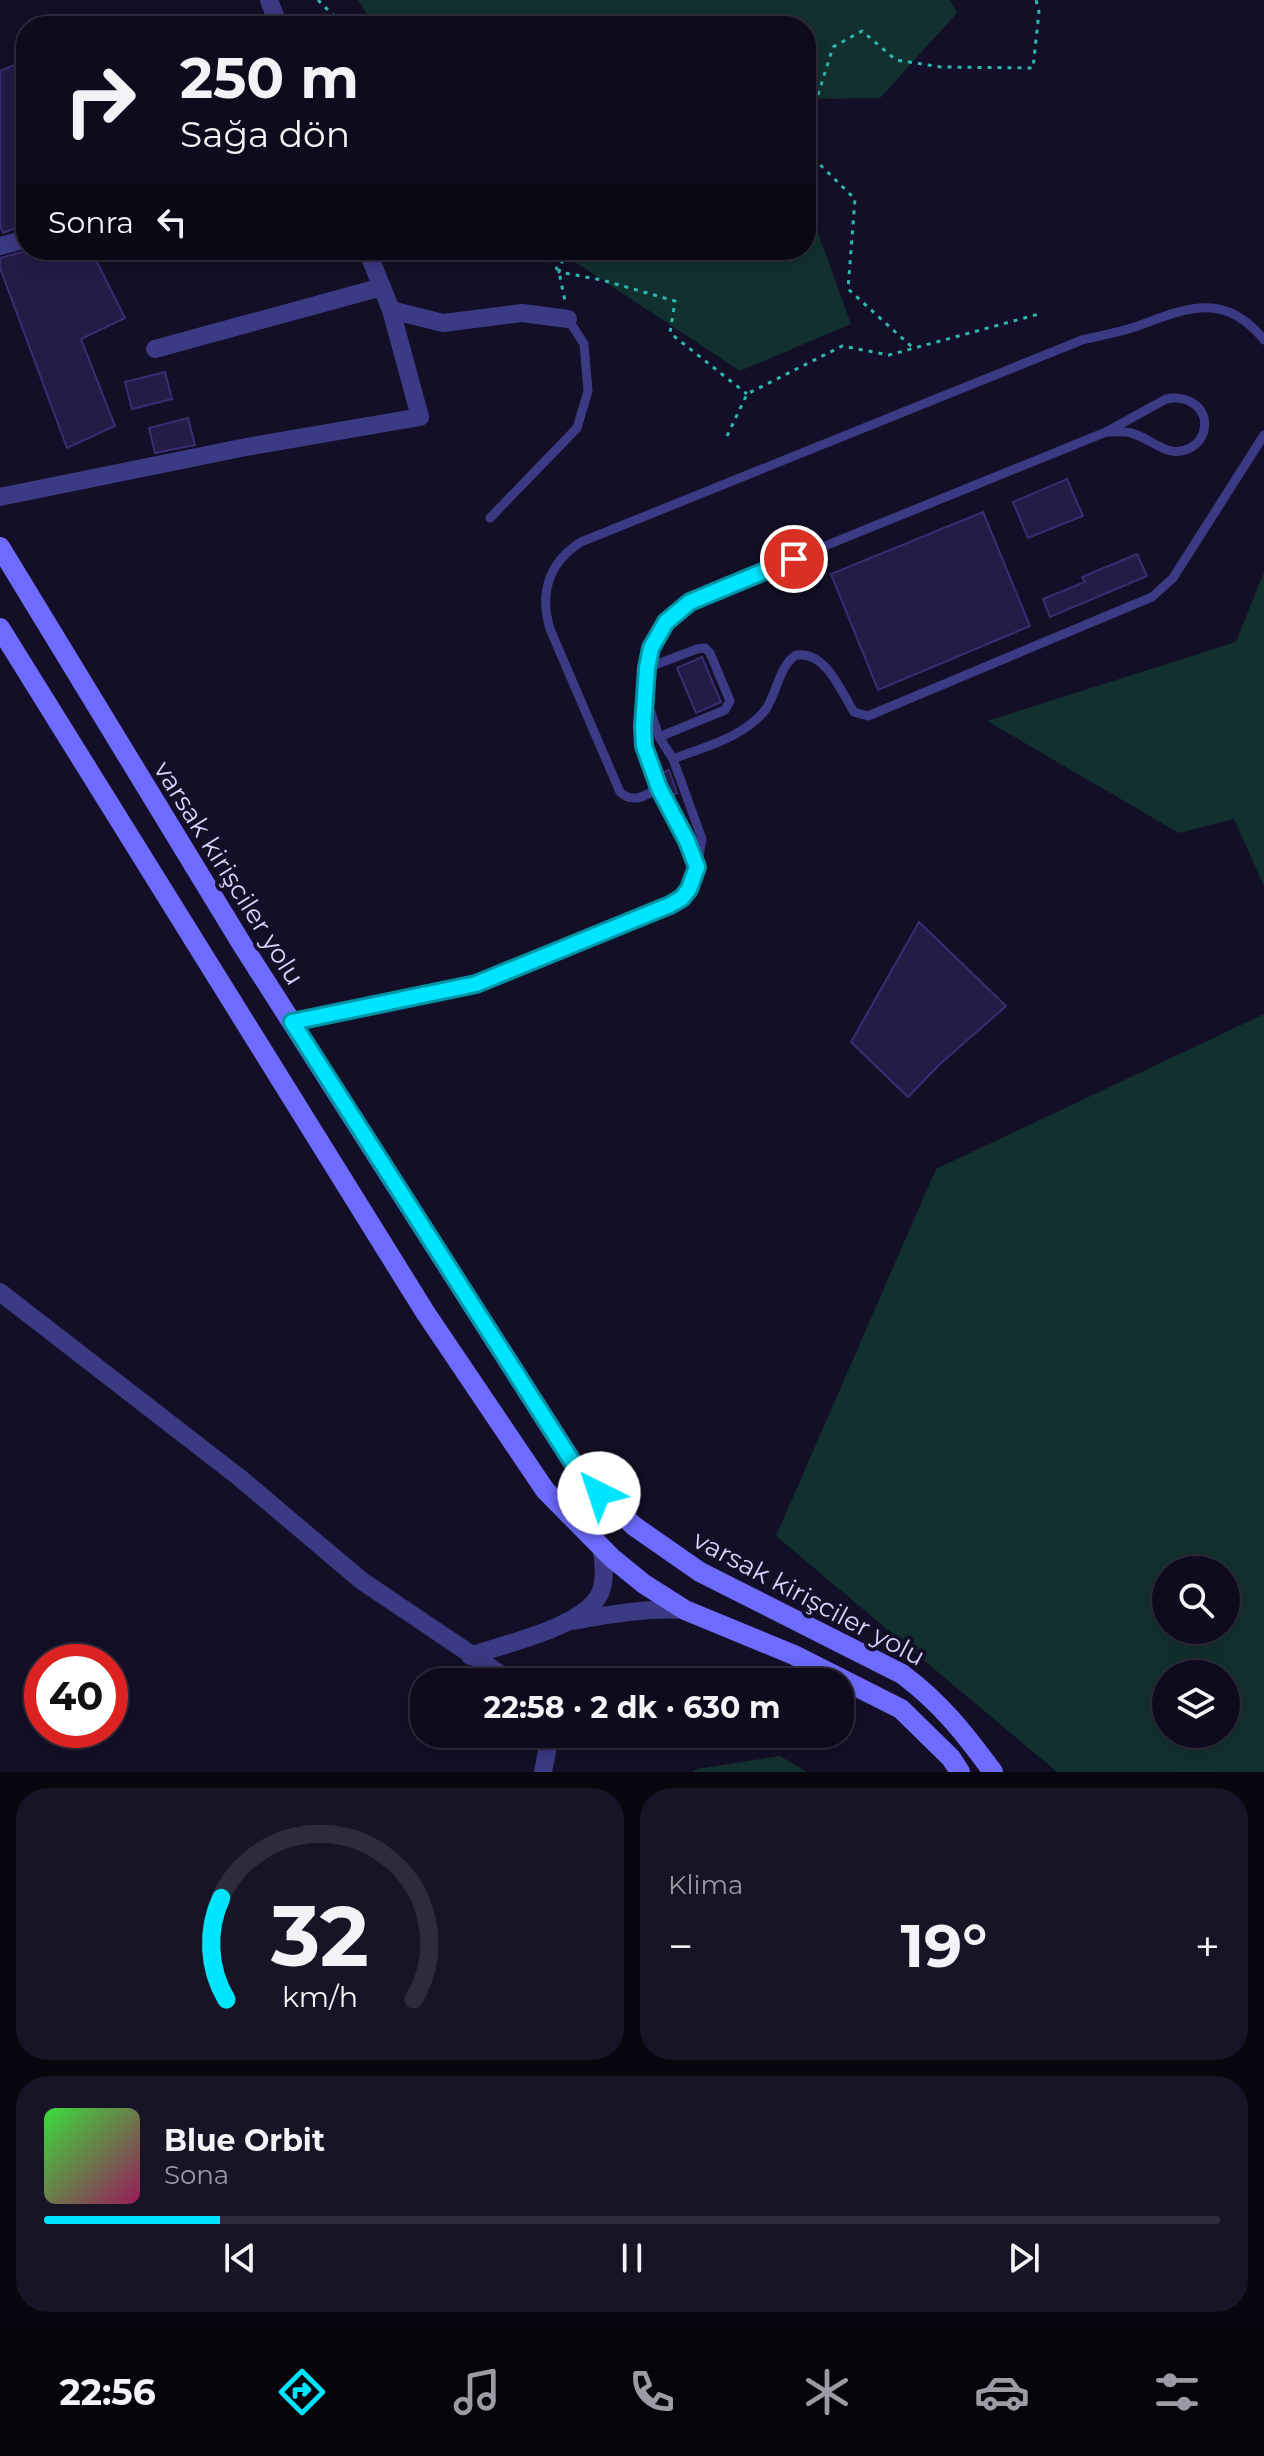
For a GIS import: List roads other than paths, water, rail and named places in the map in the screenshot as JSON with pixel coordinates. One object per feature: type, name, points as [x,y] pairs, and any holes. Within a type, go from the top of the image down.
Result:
[{"type":"street","points":[[0,497],[246,447],[420,417],[391,310],[371,260]]},
{"type":"street","points":[[155,349],[382,287]]},
{"type":"street","points":[[391,310],[443,323],[522,313],[568,319]]},
{"type":"street","name":"varsak kirişciler yolu","points":[[0,547],[292,1022],[582,1477],[634,1526],[700,1572],[902,1674],[932,1696],[993,1772]]},
{"type":"street","name":"varsak kirişciler yolu","points":[[0,628],[425,1312],[545,1490],[602,1548],[644,1584],[685,1610],[794,1655],[901,1709],[951,1758],[960,1772]]},
{"type":"street","points":[[0,1292],[240,1478],[362,1581],[489,1668]]},
{"type":"street","points":[[470,1656],[583,1613],[599,1596],[604,1580],[602,1548]]},
{"type":"street","points":[[562,1623],[625,1612],[685,1610]]},
{"type":"street","points":[[543,1772],[548,1748]]},
{"type":"lane","points":[[659,788],[635,799],[626,798],[620,792],[550,629],[545,608],[546,588],[554,569],[570,549],[1082,340],[1135,327],[1171,312],[1202,307],[1228,312],[1251,326],[1264,340]]},
{"type":"lane","points":[[490,518],[577,428],[588,391],[584,344],[568,319]]},
{"type":"lane","points":[[697,867],[659,788],[643,736],[647,668],[656,635],[676,611],[690,602],[1106,432],[1166,399],[1184,398],[1197,406],[1204,424],[1200,440],[1178,452],[1164,449],[1130,432],[1106,432]]},
{"type":"lane","points":[[673,759],[731,736],[751,724],[767,708],[786,666],[796,655],[810,655],[820,660],[854,712],[868,716],[1152,597],[1173,578],[1264,435]]},
{"type":"lane","points":[[647,668],[705,648],[730,701],[725,710],[659,737]]},
{"type":"lane","points":[[292,1022],[476,984],[682,898],[697,867],[702,845],[700,830],[673,759],[659,737],[645,694]]}]
